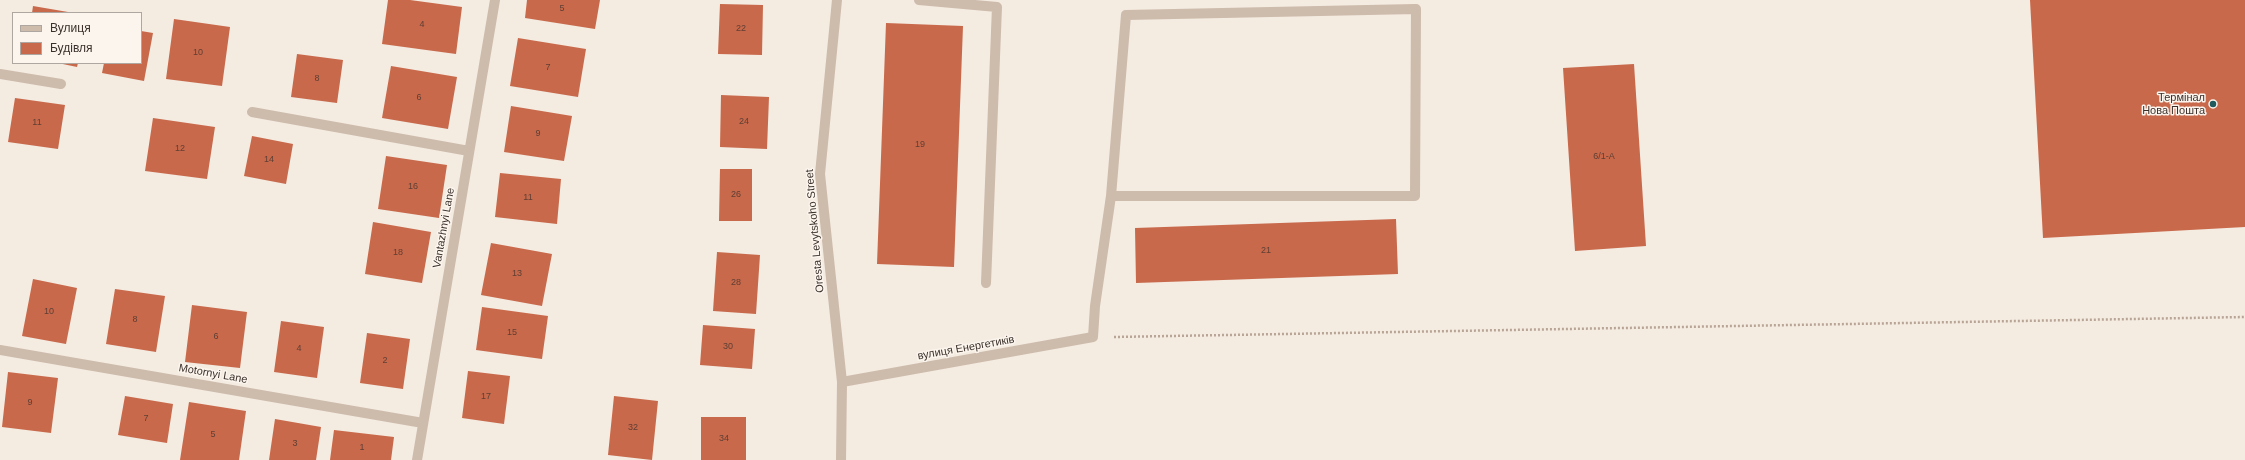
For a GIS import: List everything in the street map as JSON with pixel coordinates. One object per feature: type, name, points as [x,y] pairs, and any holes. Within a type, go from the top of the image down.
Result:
[{"type":"street","name":"Vantazhnyi Lane","points":[[416,460],[495,0]]},
{"type":"street","name":"Oresta Levytskoho Street","points":[[837,0],[820,174],[842,382],[841,460]]},
{"type":"street","points":[[919,0],[997,6],[986,284]]},
{"type":"street","points":[[1093,337],[1095,306],[1111,196],[1126,15],[1416,10],[1415,196],[1111,196]]},
{"type":"street","points":[[0,74],[61,84]]},
{"type":"street","points":[[252,112],[469,151]]},
{"type":"street","name":"вулиця Енергетиків","points":[[842,382],[1093,337]]},
{"type":"street","name":"Motornyi Lane","points":[[0,350],[423,423]]},
{"type":"path","points":[[1093,337],[2245,317]]},
{"type":"building","points":[[388,0],[410,0],[462,7],[456,54],[382,44]]},
{"type":"building","points":[[527,0],[600,0],[595,29],[525,18]]},
{"type":"building","points":[[2030,0],[2245,0],[2245,227],[2043,238]]},
{"type":"building","points":[[720,4],[763,5],[762,55],[718,54]]},
{"type":"building","points":[[33,6],[68,12],[32,12]]},
{"type":"building","points":[[174,19],[230,27],[222,86],[166,79]]},
{"type":"building","points":[[886,23],[963,26],[954,267],[877,264]]},
{"type":"building","points":[[142,31],[153,33],[144,81],[102,73],[104,64],[142,64]]},
{"type":"building","points":[[518,38],[586,49],[578,97],[510,86]]},
{"type":"building","points":[[297,54],[343,60],[337,103],[291,97]]},
{"type":"building","points":[[63,64],[78,64],[77,67]]},
{"type":"building","points":[[1634,64],[1646,246],[1575,251],[1563,68]]},
{"type":"building","points":[[391,66],[457,77],[448,129],[382,118]]},
{"type":"building","points":[[721,95],[769,97],[767,149],[720,147]]},
{"type":"building","points":[[15,98],[65,105],[58,149],[8,142]]},
{"type":"building","points":[[511,106],[572,116],[564,161],[504,152]]},
{"type":"building","points":[[153,118],[215,127],[207,179],[145,171]]},
{"type":"building","points":[[252,136],[293,144],[286,184],[244,176]]},
{"type":"building","points":[[386,156],[447,165],[439,218],[378,209]]},
{"type":"building","points":[[720,169],[752,169],[752,221],[719,221]]},
{"type":"building","points":[[500,173],[561,179],[557,224],[495,217]]},
{"type":"building","points":[[1396,219],[1398,274],[1136,283],[1135,228]]},
{"type":"building","points":[[373,222],[431,232],[422,283],[365,274]]},
{"type":"building","points":[[491,243],[552,254],[542,306],[481,295]]},
{"type":"building","points":[[717,252],[760,255],[756,314],[713,311]]},
{"type":"building","points":[[33,279],[77,288],[66,344],[22,336]]},
{"type":"building","points":[[115,289],[165,296],[156,352],[106,344]]},
{"type":"building","points":[[192,305],[247,312],[240,368],[185,362]]},
{"type":"building","points":[[482,307],[548,316],[542,359],[476,350]]},
{"type":"building","points":[[281,321],[324,327],[317,378],[274,372]]},
{"type":"building","points":[[703,325],[755,329],[752,369],[700,365]]},
{"type":"building","points":[[367,333],[410,339],[403,389],[360,383]]},
{"type":"building","points":[[468,371],[510,376],[504,424],[462,418]]},
{"type":"building","points":[[8,372],[58,378],[51,433],[2,427]]},
{"type":"building","points":[[125,396],[173,404],[167,443],[118,435]]},
{"type":"building","points":[[614,396],[658,401],[652,460],[608,455]]},
{"type":"building","points":[[189,402],[246,411],[239,460],[180,460]]},
{"type":"building","points":[[701,417],[746,417],[746,460],[701,460]]},
{"type":"building","points":[[275,419],[321,427],[316,460],[269,460]]},
{"type":"building","points":[[334,430],[394,437],[391,460],[330,460]]},
{"type":"place","name":"Термінал Нова Пошта","points":[[2213,104]]}]
